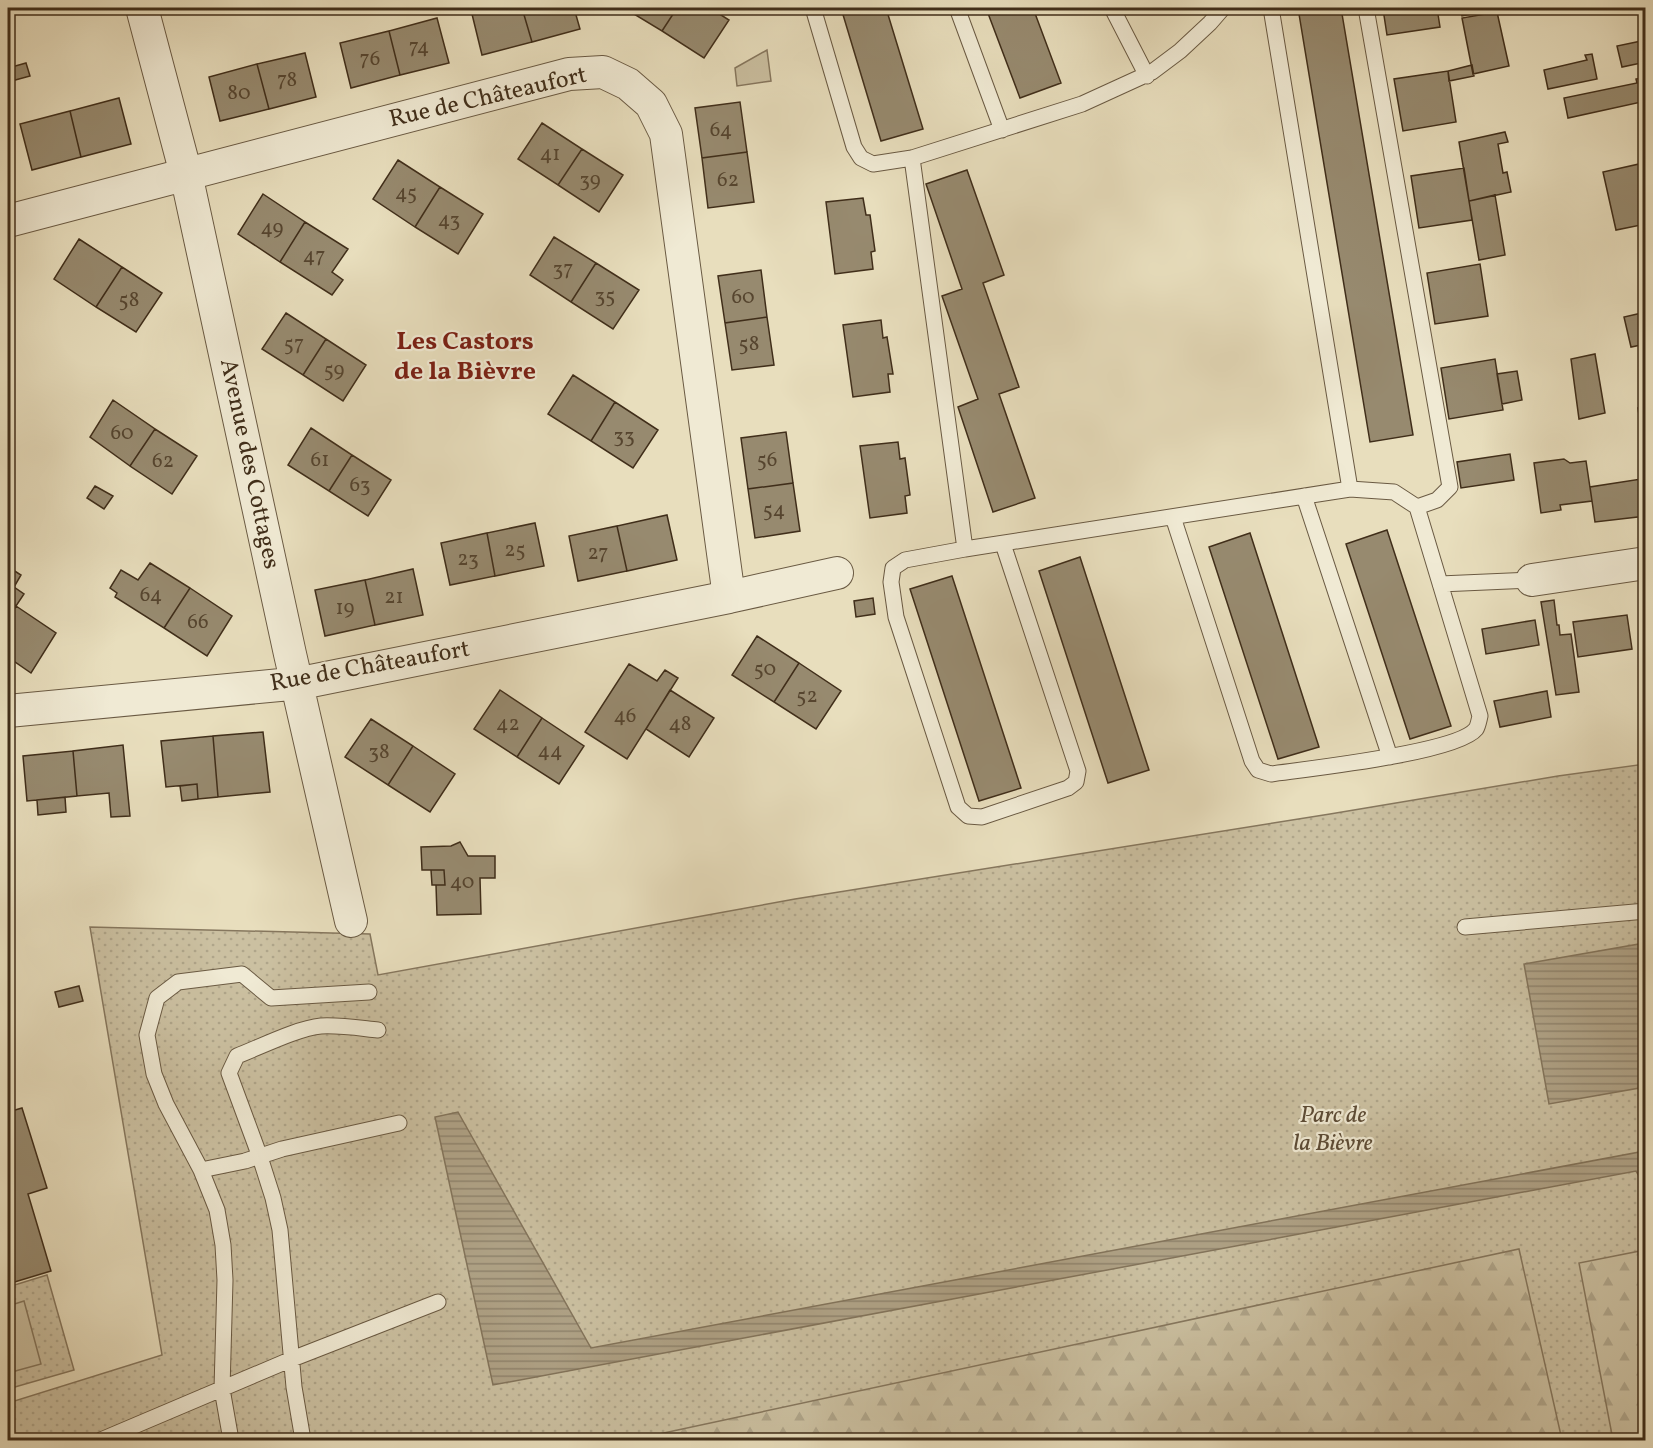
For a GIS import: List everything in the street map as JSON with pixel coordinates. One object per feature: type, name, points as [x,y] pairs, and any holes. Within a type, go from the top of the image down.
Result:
[{"type":"street","name":"Avenue des Cottages","points":[[142,8],[186,174],[296,683],[351,921]]},
{"type":"street","name":"Rue de Châteaufort","points":[[8,221],[569,74],[603,72],[628,84],[651,104],[666,134],[729,597]]},
{"type":"street","points":[[1532,580],[1646,563]]},
{"type":"street","name":"Rue de Châteaufort","points":[[8,711],[296,683],[729,597],[837,573]]},
{"type":"lane","points":[[813,8],[854,147],[861,158],[873,164],[912,158],[1002,130],[1082,104],[1147,76],[1180,51],[1223,8]]},
{"type":"lane","points":[[957,8],[1002,130]]},
{"type":"lane","points":[[1112,8],[1147,76]]},
{"type":"lane","points":[[1271,8],[1350,489]]},
{"type":"lane","points":[[1366,8],[1450,487],[1437,500],[1417,507]]},
{"type":"lane","points":[[912,158],[965,549]]},
{"type":"lane","points":[[1003,544],[1078,771],[1076,782],[1068,788],[982,817],[968,816],[958,807],[896,617],[891,582],[893,568],[905,560],[965,549],[1350,489],[1394,492],[1417,507],[1480,716],[1477,728],[1469,735],[1440,747],[1390,757],[1271,774],[1258,770],[1252,760],[1173,517]]},
{"type":"lane","points":[[1304,496],[1390,757]]},
{"type":"lane","points":[[1440,584],[1532,580]]},
{"type":"lane","points":[[1465,927],[1646,910]]},
{"type":"lane","points":[[231,1440],[222,1389],[225,1280],[223,1245],[217,1210],[201,1170],[166,1104],[154,1074],[147,1035],[157,999],[178,982],[242,974],[271,998],[369,992]]},
{"type":"lane","points":[[303,1440],[294,1387],[280,1230],[260,1156],[229,1073],[237,1056],[306,1029],[340,1026],[378,1030]]},
{"type":"lane","points":[[201,1170],[399,1123]]},
{"type":"lane","points":[[101,1440],[292,1359],[438,1302]]},
{"type":"green space","points":[[767,50],[771,81],[737,86],[735,68]]},
{"type":"green space","name":"Parc de la Bièvre","points":[[1645,764],[1645,1440],[8,1440],[8,1403],[162,1355],[90,927],[370,934],[378,975],[795,899]]},
{"type":"green space","points":[[1519,1249],[1562,1440],[631,1440]]},
{"type":"green space","points":[[1645,1250],[1645,1440],[1613,1440],[1579,1263]]},
{"type":"green space","points":[[47,1275],[74,1370],[8,1389],[8,1287]]},
{"type":"green space","points":[[24,1301],[41,1364],[8,1373],[8,1306]]},
{"type":"shaded area","points":[[1645,943],[1645,1087],[1549,1104],[1524,964]]},
{"type":"shaded area","points":[[458,1112],[591,1348],[1645,1151],[1645,1186],[1636,1171],[493,1385],[435,1117]]},
{"type":"building","points":[[522,8],[532,42],[482,55],[471,10]]},
{"type":"building","points":[[522,8],[574,8],[580,29],[532,42]]},
{"type":"building","points":[[624,8],[677,8],[662,31]]},
{"type":"building","points":[[677,8],[710,8],[729,20],[704,58],[662,31]]},
{"type":"building","points":[[841,8],[886,8],[923,129],[881,141]]},
{"type":"building","points":[[986,8],[1033,8],[1061,83],[1020,98]]},
{"type":"building","points":[[1298,8],[1341,8],[1413,435],[1370,442]]},
{"type":"building","points":[[1437,8],[1440,27],[1387,35],[1383,9]]},
{"type":"building","points":[[1460,8],[1503,8],[1462,16]]},
{"type":"building","points":[[1497,12],[1509,66],[1473,74],[1462,18]]},
{"type":"building","points":[[437,18],[449,63],[400,75],[389,31]]},
{"type":"building","points":[[389,31],[400,75],[351,88],[340,43]]},
{"type":"building","points":[[1646,40],[1646,62],[1622,67],[1617,46]]},
{"type":"building","points":[[305,53],[316,97],[269,109],[257,64]]},
{"type":"building","points":[[1592,54],[1597,79],[1548,89],[1544,70],[1587,60],[1585,55]]},
{"type":"building","points":[[26,63],[30,76],[8,82],[8,68]]},
{"type":"building","points":[[257,64],[269,109],[220,121],[209,77]]},
{"type":"building","points":[[1472,65],[1474,76],[1449,81],[1448,71]]},
{"type":"building","points":[[1448,71],[1456,122],[1403,131],[1394,79]]},
{"type":"building","points":[[1646,77],[1646,101],[1568,118],[1564,98],[1637,83],[1636,79]]},
{"type":"building","points":[[119,98],[131,144],[81,157],[70,111]]},
{"type":"building","points":[[740,102],[747,152],[702,158],[695,108]]},
{"type":"building","points":[[70,111],[81,157],[32,170],[20,124]]},
{"type":"building","points":[[542,123],[582,149],[558,185],[518,159]]},
{"type":"building","points":[[1505,132],[1508,142],[1498,144],[1503,173],[1507,172],[1511,192],[1469,201],[1459,142]]},
{"type":"building","points":[[582,149],[623,175],[599,212],[558,185]]},
{"type":"building","points":[[747,152],[754,202],[708,208],[702,158]]},
{"type":"building","points":[[398,160],[440,187],[415,227],[373,199]]},
{"type":"building","points":[[1639,164],[1641,174],[1646,173],[1646,224],[1616,230],[1603,172]]},
{"type":"building","points":[[1464,168],[1472,220],[1419,228],[1411,176]]},
{"type":"building","points":[[967,170],[1004,275],[983,283],[1019,387],[999,394],[1035,498],[993,512],[958,407],[978,399],[942,296],[962,289],[926,184]]},
{"type":"building","points":[[440,187],[483,214],[458,254],[415,227]]},
{"type":"building","points":[[263,194],[305,222],[280,262],[238,234]]},
{"type":"building","points":[[1495,195],[1505,255],[1479,260],[1469,201]]},
{"type":"building","points":[[863,198],[866,215],[870,215],[875,251],[871,252],[873,269],[835,274],[826,202]]},
{"type":"building","points":[[305,222],[348,249],[332,272],[343,280],[332,295],[280,262]]},
{"type":"building","points":[[554,237],[596,263],[571,302],[530,275]]},
{"type":"building","points":[[79,239],[122,267],[96,307],[54,279]]},
{"type":"building","points":[[596,263],[639,290],[613,329],[571,302]]},
{"type":"building","points":[[1480,264],[1488,316],[1435,324],[1427,273]]},
{"type":"building","points":[[122,267],[162,293],[136,332],[96,307]]},
{"type":"building","points":[[761,270],[767,317],[725,323],[718,276]]},
{"type":"building","points":[[1646,312],[1646,344],[1631,347],[1624,317]]},
{"type":"building","points":[[286,313],[326,339],[303,375],[262,349]]},
{"type":"building","points":[[767,317],[774,365],[732,370],[725,323]]},
{"type":"building","points":[[881,320],[883,338],[887,337],[893,374],[888,374],[890,392],[853,397],[843,325]]},
{"type":"building","points":[[326,339],[366,365],[343,401],[303,375]]},
{"type":"building","points":[[1595,354],[1605,413],[1579,419],[1571,359]]},
{"type":"building","points":[[1495,359],[1503,410],[1449,419],[1441,368]]},
{"type":"building","points":[[1517,371],[1522,400],[1502,404],[1497,374]]},
{"type":"building","points":[[573,375],[615,402],[591,441],[548,414]]},
{"type":"building","points":[[113,400],[155,429],[130,466],[90,437]]},
{"type":"building","points":[[615,402],[658,430],[633,468],[591,441]]},
{"type":"building","points":[[1646,407],[1646,431],[1641,431],[1638,408]]},
{"type":"building","points":[[311,428],[352,455],[329,491],[288,465]]},
{"type":"building","points":[[155,429],[197,456],[172,494],[130,466]]},
{"type":"building","points":[[786,432],[793,483],[748,489],[741,438]]},
{"type":"building","points":[[898,442],[900,459],[905,458],[910,495],[905,496],[907,513],[870,518],[860,446]]},
{"type":"building","points":[[1510,454],[1514,480],[1461,488],[1457,462]]},
{"type":"building","points":[[352,455],[391,480],[368,516],[329,491]]},
{"type":"building","points":[[1564,459],[1570,463],[1586,461],[1592,501],[1560,505],[1561,510],[1541,513],[1534,463]]},
{"type":"building","points":[[1641,479],[1646,516],[1595,522],[1590,487]]},
{"type":"building","points":[[793,483],[800,531],[755,538],[748,489]]},
{"type":"building","points":[[95,486],[113,496],[104,509],[87,498]]},
{"type":"building","points":[[667,515],[677,560],[627,571],[617,526]]},
{"type":"building","points":[[535,523],[544,566],[495,576],[487,533]]},
{"type":"building","points":[[617,526],[627,571],[578,581],[569,536]]},
{"type":"building","points":[[1387,530],[1451,726],[1410,739],[1346,544]]},
{"type":"building","points":[[487,533],[495,576],[450,585],[441,543]]},
{"type":"building","points":[[1250,533],[1319,747],[1278,759],[1209,547]]},
{"type":"building","points":[[1080,557],[1149,770],[1108,783],[1039,571]]},
{"type":"building","points":[[150,563],[190,588],[164,628],[115,597],[117,593],[110,588],[121,570],[138,580]]},
{"type":"building","points":[[10,568],[21,575],[14,587],[24,594],[16,606],[8,601]]},
{"type":"building","points":[[413,569],[423,615],[375,625],[365,580]]},
{"type":"building","points":[[952,576],[1021,788],[979,801],[910,589]]},
{"type":"building","points":[[365,580],[375,625],[325,636],[315,590]]},
{"type":"building","points":[[190,588],[232,616],[207,656],[164,628]]},
{"type":"building","points":[[873,598],[875,614],[856,617],[854,601]]},
{"type":"building","points":[[1554,600],[1560,635],[1571,634],[1579,692],[1556,695],[1541,602]]},
{"type":"building","points":[[16,606],[56,633],[31,673],[8,657],[8,619]]},
{"type":"building","points":[[1627,615],[1632,649],[1578,657],[1573,622]]},
{"type":"building","points":[[1535,620],[1539,645],[1486,654],[1482,629]]},
{"type":"building","points":[[757,636],[799,663],[774,702],[732,675]]},
{"type":"building","points":[[799,663],[841,691],[816,729],[774,702]]},
{"type":"building","points":[[629,664],[657,681],[665,670],[678,678],[627,759],[585,732]]},
{"type":"building","points":[[500,690],[542,718],[517,757],[474,729]]},
{"type":"building","points":[[670,690],[714,718],[689,757],[646,729]]},
{"type":"building","points":[[1547,691],[1551,717],[1500,727],[1494,701]]},
{"type":"building","points":[[542,718],[584,746],[559,784],[517,757]]},
{"type":"building","points":[[371,719],[413,746],[388,785],[345,757]]},
{"type":"building","points":[[263,732],[270,792],[218,797],[213,736]]},
{"type":"building","points":[[213,736],[218,797],[198,799],[197,784],[166,787],[161,741]]},
{"type":"building","points":[[123,745],[130,816],[111,817],[109,793],[77,796],[73,751]]},
{"type":"building","points":[[413,746],[455,774],[430,812],[388,785]]},
{"type":"building","points":[[73,751],[77,796],[27,801],[23,756]]},
{"type":"building","points":[[197,784],[198,799],[182,801],[180,786]]},
{"type":"building","points":[[65,797],[66,812],[38,815],[37,800]]},
{"type":"building","points":[[460,842],[468,856],[495,856],[495,878],[480,878],[481,914],[437,915],[436,885],[445,885],[444,870],[422,870],[421,847],[451,846]]},
{"type":"building","points":[[431,870],[444,870],[445,885],[432,885]]},
{"type":"building","points":[[79,986],[83,1001],[59,1007],[55,992]]},
{"type":"building","points":[[22,1108],[47,1188],[28,1194],[51,1271],[8,1284],[8,1112]]},
{"type":"district","name":"Les Castors de la Bièvre","points":[[465,357]]}]
